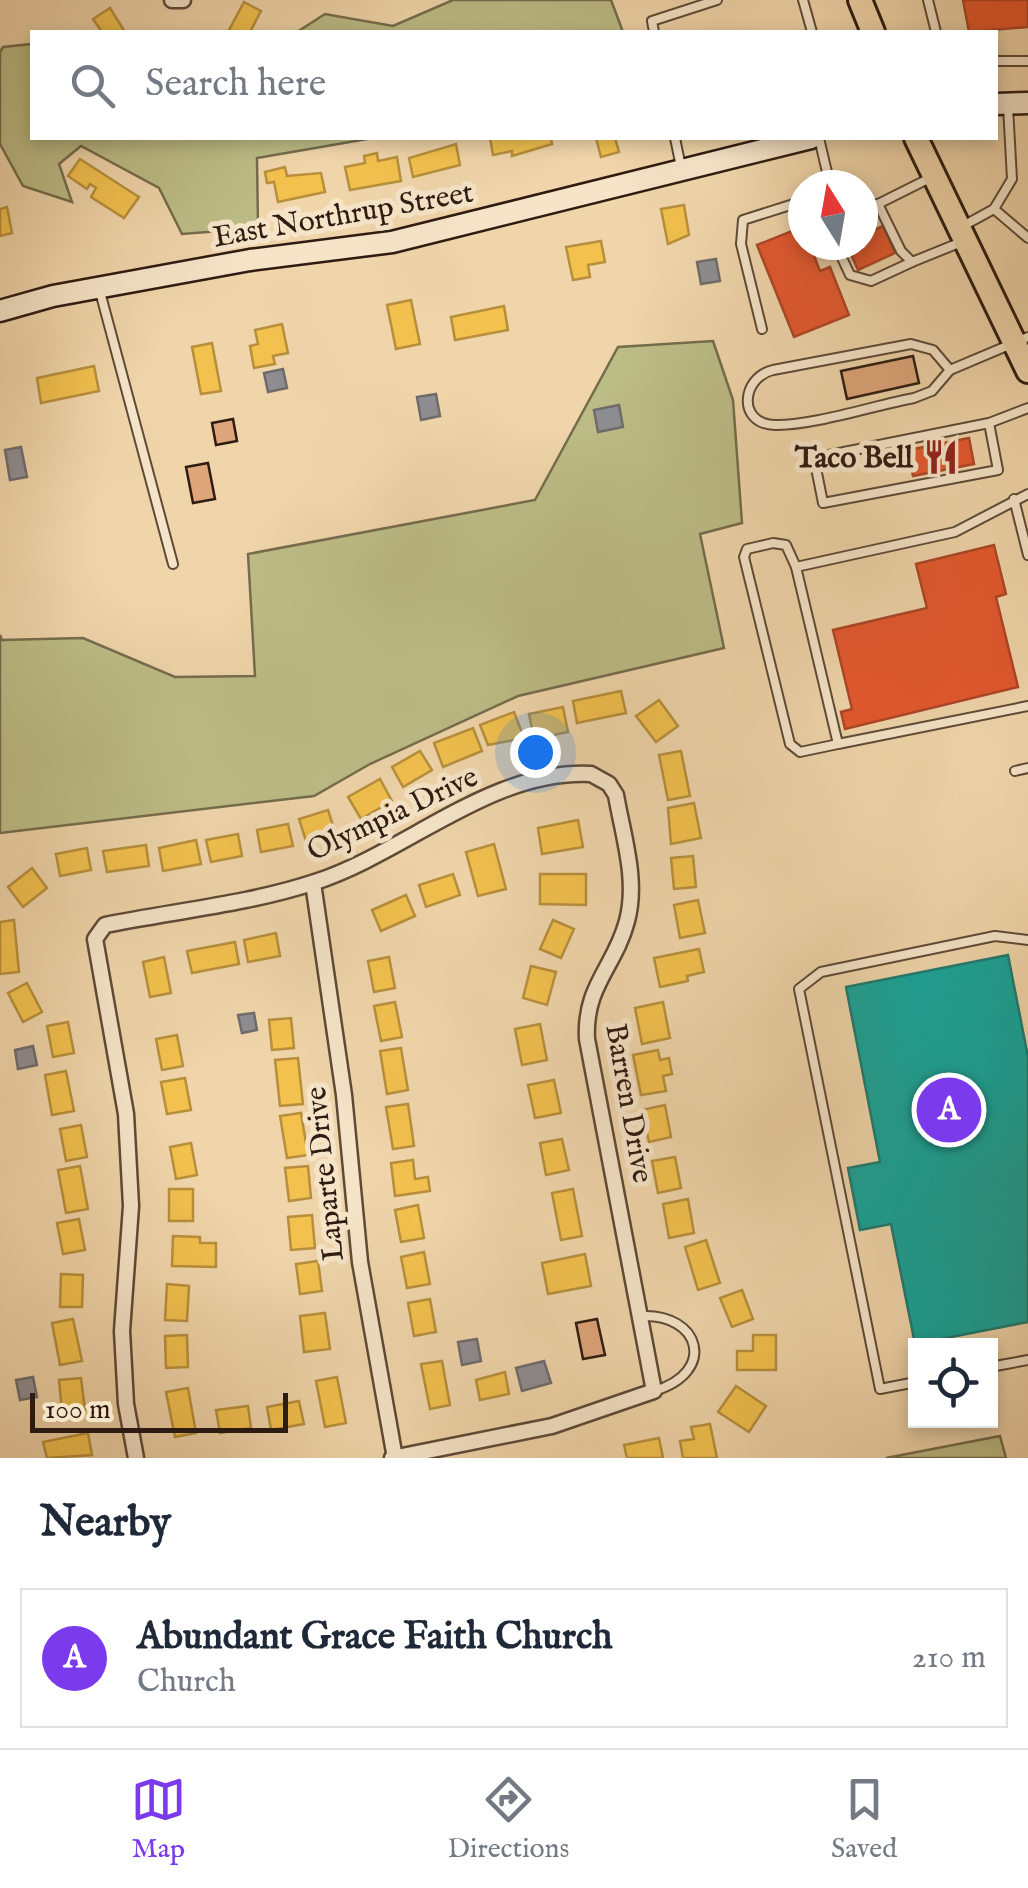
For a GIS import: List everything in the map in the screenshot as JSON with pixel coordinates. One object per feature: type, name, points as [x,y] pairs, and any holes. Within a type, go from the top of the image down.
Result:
[{"type":"main road","points":[[860,0],[867,30]]},
{"type":"main road","points":[[917,140],[961,235],[1021,340],[1028,370]]},
{"type":"street","points":[[172,0],[183,0]]},
{"type":"street","name":"East Northrup Street","points":[[0,311],[250,260],[392,242],[518,213],[681,167],[802,140]]},
{"type":"street","name":"Olympia Drive","points":[[136,1458],[126,1404],[122,1331],[131,1206],[126,1114],[96,939],[105,925],[313,883],[370,861],[514,787],[580,773],[601,778]]},
{"type":"street","name":"Barren Drive","points":[[601,778],[616,795],[631,896],[622,936],[590,996],[587,1039],[654,1391]]},
{"type":"street","name":"Laparte Drive","points":[[313,883],[344,1095],[360,1262],[394,1458]]},
{"type":"street","points":[[394,1458],[552,1426],[654,1391]]},
{"type":"lane","points":[[654,30],[652,22],[717,0]]},
{"type":"lane","points":[[803,0],[811,30]]},
{"type":"lane","points":[[928,0],[936,30]]},
{"type":"lane","points":[[998,61],[1028,61]]},
{"type":"lane","points":[[843,260],[850,275],[871,281],[961,235],[994,208],[1012,179],[1010,103]]},
{"type":"lane","points":[[675,140],[681,167]]},
{"type":"lane","points":[[819,140],[826,170]]},
{"type":"lane","points":[[912,262],[901,252],[878,204],[933,176]]},
{"type":"lane","points":[[762,328],[740,244],[743,220],[788,206]]},
{"type":"lane","points":[[994,208],[1028,238]]},
{"type":"lane","points":[[99,288],[173,564]]},
{"type":"lane","points":[[950,370],[933,350],[911,344],[773,370],[759,374],[750,384],[748,409],[763,422],[793,422],[914,398],[932,390],[950,370],[1021,340]]},
{"type":"lane","points":[[989,423],[998,470],[823,503],[814,458],[989,423],[1028,408]]},
{"type":"lane","points":[[796,567],[955,532],[1028,494]]},
{"type":"lane","points":[[1014,499],[1028,555]]},
{"type":"lane","points":[[838,744],[796,567],[786,545],[773,543],[748,549],[744,557],[790,744],[800,752],[1028,706]]},
{"type":"lane","points":[[1014,771],[1028,768]]},
{"type":"lane","points":[[908,1384],[880,1389],[799,989],[820,972],[995,936],[1028,940]]},
{"type":"lane","points":[[641,1316],[660,1315],[681,1324],[694,1345],[694,1366],[680,1383],[654,1391]]},
{"type":"lane","points":[[998,1366],[1028,1360]]},
{"type":"green space","points":[[453,0],[611,0],[622,30],[300,30],[325,14],[393,26]]},
{"type":"green space","points":[[30,44],[30,140],[361,140],[257,158],[258,228],[182,234],[159,188],[81,146],[59,164],[72,202],[23,186],[0,144],[3,47]]},
{"type":"green space","points":[[713,341],[733,400],[742,523],[700,534],[724,648],[518,696],[370,764],[314,796],[0,833],[0,635],[2,640],[83,638],[175,677],[255,676],[248,554],[535,500],[618,347]]},
{"type":"green space","points":[[1000,1436],[1006,1458],[886,1458]]},
{"type":"building: Homes","points":[[244,2],[261,11],[251,30],[229,30]]},
{"type":"building: Homes","points":[[110,8],[124,30],[101,30],[93,19]]},
{"type":"building: Homes","points":[[490,140],[551,140],[552,144],[512,156],[512,151],[493,155]]},
{"type":"building: Homes","points":[[597,140],[616,140],[619,152],[601,157]]},
{"type":"building: Homes","points":[[456,144],[460,165],[413,177],[409,158]]},
{"type":"building: Homes","points":[[377,153],[378,161],[397,157],[401,181],[350,190],[345,167],[365,163],[364,156]]},
{"type":"building: Homes","points":[[80,159],[139,197],[124,218],[91,197],[96,188],[90,184],[87,189],[68,176]]},
{"type":"building: Homes","points":[[285,167],[287,176],[321,173],[325,192],[278,202],[274,182],[267,183],[265,172]]},
{"type":"building: Homes","points":[[684,205],[689,235],[668,244],[661,209]]},
{"type":"building: Homes","points":[[7,207],[12,233],[0,236],[0,209]]},
{"type":"building: Homes","points":[[601,241],[605,262],[588,265],[590,277],[573,280],[566,247]]},
{"type":"building: Homes","points":[[411,300],[420,344],[396,349],[387,305]]},
{"type":"building: Homes","points":[[504,306],[508,330],[455,340],[451,317]]},
{"type":"building: Homes","points":[[282,324],[288,353],[273,356],[275,364],[254,368],[250,346],[258,344],[255,330]]},
{"type":"building: Homes","points":[[212,343],[221,391],[201,394],[192,347]]},
{"type":"building: Homes","points":[[94,366],[99,391],[41,403],[37,378]]},
{"type":"building: Homes","points":[[621,691],[626,713],[577,723],[573,701]]},
{"type":"building: Homes","points":[[659,700],[678,726],[656,742],[636,716]]},
{"type":"building: Homes","points":[[563,707],[568,732],[534,739],[529,714]]},
{"type":"building: Homes","points":[[514,712],[524,738],[488,745],[480,725]]},
{"type":"building: Homes","points":[[473,728],[482,751],[443,767],[434,743]]},
{"type":"building: Homes","points":[[420,751],[432,770],[403,787],[392,767]]},
{"type":"building: Homes","points":[[681,751],[690,796],[668,800],[659,755]]},
{"type":"building: Homes","points":[[380,779],[392,801],[361,819],[348,797]]},
{"type":"building: Homes","points":[[694,803],[701,838],[671,844],[668,808]]},
{"type":"building: Homes","points":[[328,810],[335,832],[306,841],[299,819]]},
{"type":"building: Homes","points":[[578,820],[583,847],[542,854],[538,828]]},
{"type":"building: Homes","points":[[288,824],[293,846],[261,852],[257,830]]},
{"type":"building: Homes","points":[[238,834],[242,856],[211,862],[206,840]]},
{"type":"building: Homes","points":[[196,840],[201,864],[163,871],[159,848]]},
{"type":"building: Homes","points":[[494,844],[506,889],[478,896],[466,852]]},
{"type":"building: Homes","points":[[146,845],[149,866],[107,872],[103,851]]},
{"type":"building: Homes","points":[[87,848],[91,870],[60,876],[56,854]]},
{"type":"building: Homes","points":[[693,856],[696,887],[674,889],[671,858]]},
{"type":"building: Homes","points":[[32,868],[47,888],[23,907],[8,887]]},
{"type":"building: Homes","points":[[453,874],[460,895],[426,907],[419,885]]},
{"type":"building: Homes","points":[[540,874],[586,874],[586,905],[540,904]]},
{"type":"building: Homes","points":[[406,895],[415,916],[381,931],[372,910]]},
{"type":"building: Homes","points":[[698,900],[705,933],[680,938],[674,905]]},
{"type":"building: Homes","points":[[14,920],[19,972],[0,974],[0,922]]},
{"type":"building: Homes","points":[[553,920],[574,929],[561,958],[540,949]]},
{"type":"building: Homes","points":[[276,933],[280,956],[248,962],[244,940]]},
{"type":"building: Homes","points":[[235,942],[239,964],[192,973],[187,951]]},
{"type":"building: Homes","points":[[699,949],[704,972],[687,976],[688,981],[660,987],[654,958]]},
{"type":"building: Homes","points":[[164,957],[171,993],[150,997],[143,962]]},
{"type":"building: Homes","points":[[389,957],[395,988],[374,992],[368,961]]},
{"type":"building: Homes","points":[[531,966],[556,972],[547,1005],[523,998]]},
{"type":"building: Homes","points":[[27,983],[42,1012],[23,1022],[8,993]]},
{"type":"building: Homes","points":[[395,1002],[402,1037],[381,1041],[374,1006]]},
{"type":"building: Homes","points":[[663,1002],[670,1038],[642,1044],[635,1008]]},
{"type":"building: Homes","points":[[291,1018],[294,1048],[272,1050],[269,1020]]},
{"type":"building: Homes","points":[[68,1022],[74,1053],[53,1057],[47,1026]]},
{"type":"building: Homes","points":[[540,1024],[547,1060],[522,1065],[515,1029]]},
{"type":"building: Homes","points":[[177,1035],[183,1066],[162,1070],[156,1039]]},
{"type":"building: Homes","points":[[401,1048],[408,1090],[387,1094],[380,1051]]},
{"type":"building: Homes","points":[[658,1050],[660,1060],[669,1058],[672,1074],[663,1076],[666,1091],[641,1095],[633,1055]]},
{"type":"building: Homes","points":[[298,1058],[303,1104],[280,1106],[275,1060]]},
{"type":"building: Homes","points":[[66,1071],[74,1111],[52,1115],[45,1075]]},
{"type":"building: Homes","points":[[185,1078],[191,1110],[167,1114],[161,1082]]},
{"type":"building: Homes","points":[[554,1080],[561,1113],[535,1118],[528,1085]]},
{"type":"building: Homes","points":[[408,1104],[414,1146],[393,1149],[386,1107]]},
{"type":"building: Homes","points":[[665,1105],[671,1137],[649,1142],[642,1110]]},
{"type":"building: Homes","points":[[301,1113],[308,1155],[287,1158],[280,1116]]},
{"type":"building: Homes","points":[[81,1125],[87,1157],[66,1161],[60,1129]]},
{"type":"building: Homes","points":[[562,1139],[569,1170],[546,1175],[540,1143]]},
{"type":"building: Homes","points":[[191,1143],[197,1175],[176,1179],[170,1147]]},
{"type":"building: Homes","points":[[675,1157],[681,1188],[658,1193],[652,1161]]},
{"type":"building: Homes","points":[[413,1160],[415,1179],[428,1177],[430,1191],[395,1196],[391,1163]]},
{"type":"building: Homes","points":[[80,1166],[88,1209],[66,1213],[58,1170]]},
{"type":"building: Homes","points":[[308,1166],[311,1198],[289,1201],[285,1168]]},
{"type":"building: Homes","points":[[169,1189],[193,1189],[193,1221],[169,1221]]},
{"type":"building: Homes","points":[[573,1189],[582,1236],[561,1240],[552,1193]]},
{"type":"building: Homes","points":[[688,1199],[694,1233],[669,1238],[663,1204]]},
{"type":"building: Homes","points":[[418,1205],[424,1238],[401,1242],[395,1210]]},
{"type":"building: Homes","points":[[312,1215],[315,1248],[291,1250],[288,1217]]},
{"type":"building: Homes","points":[[79,1219],[85,1250],[63,1254],[57,1223]]},
{"type":"building: Homes","points":[[173,1236],[200,1237],[200,1243],[216,1243],[216,1267],[172,1266]]},
{"type":"building: Homes","points":[[706,1240],[720,1283],[698,1290],[685,1247]]},
{"type":"building: Homes","points":[[424,1252],[430,1284],[407,1288],[401,1257]]},
{"type":"building: Homes","points":[[585,1254],[591,1286],[548,1294],[542,1263]]},
{"type":"building: Homes","points":[[318,1261],[322,1291],[300,1294],[296,1264]]},
{"type":"building: Homes","points":[[61,1274],[83,1275],[82,1307],[60,1307]]},
{"type":"building: Homes","points":[[167,1284],[189,1286],[187,1321],[165,1320]]},
{"type":"building: Homes","points":[[742,1290],[753,1319],[732,1327],[720,1298]]},
{"type":"building: Homes","points":[[430,1299],[436,1332],[414,1336],[408,1303]]},
{"type":"building: Homes","points":[[325,1313],[330,1349],[304,1352],[300,1316]]},
{"type":"building: Homes","points":[[73,1319],[82,1361],[60,1365],[52,1323]]},
{"type":"building: Homes","points":[[187,1335],[188,1367],[166,1368],[165,1336]]},
{"type":"building: Homes","points":[[753,1335],[776,1335],[776,1370],[737,1370],[737,1351],[753,1351]]},
{"type":"building: Homes","points":[[442,1361],[450,1405],[430,1409],[421,1364]]},
{"type":"building: Homes","points":[[505,1372],[509,1394],[480,1400],[476,1380]]},
{"type":"building: Homes","points":[[337,1377],[346,1423],[325,1427],[316,1381]]},
{"type":"building: Homes","points":[[81,1378],[85,1410],[62,1412],[59,1380]]},
{"type":"building: Homes","points":[[736,1386],[766,1406],[749,1432],[718,1412]]},
{"type":"building: Homes","points":[[188,1388],[196,1433],[175,1437],[166,1392]]},
{"type":"building: Homes","points":[[299,1401],[304,1424],[271,1430],[267,1407]]},
{"type":"building: Homes","points":[[248,1406],[251,1428],[220,1433],[216,1410]]},
{"type":"building: Homes","points":[[710,1424],[717,1458],[683,1458],[680,1441],[694,1439],[691,1427]]},
{"type":"building: Homes","points":[[88,1433],[92,1455],[47,1458],[43,1442]]},
{"type":"building: Homes","points":[[659,1438],[663,1458],[627,1458],[624,1445]]},
{"type":"building: Shops","points":[[963,0],[1028,0],[1028,27],[969,30]]},
{"type":"building: Shops","points":[[883,226],[895,253],[858,270],[854,260],[878,260],[878,228]]},
{"type":"building: Shops","points":[[788,233],[788,260],[816,260],[820,271],[830,267],[849,315],[794,337],[757,245]]},
{"type":"building: Shops","name":"Taco Bell","points":[[969,438],[974,464],[913,476],[908,450]]},
{"type":"building: Shops","points":[[994,545],[1006,594],[996,597],[1018,687],[845,729],[841,712],[852,709],[833,630],[927,608],[916,564]]},
{"type":"building: Public","points":[[1008,955],[1028,1057],[1028,1322],[946,1338],[914,1338],[891,1224],[860,1230],[848,1168],[880,1162],[846,987]]},
{"type":"building: Industry","points":[[716,259],[720,281],[701,284],[697,262]]},
{"type":"building: Industry","points":[[283,369],[287,388],[268,392],[264,373]]},
{"type":"building: Industry","points":[[436,394],[440,416],[421,420],[417,397]]},
{"type":"building: Industry","points":[[619,405],[623,427],[598,432],[594,410]]},
{"type":"building: Industry","points":[[21,447],[27,477],[10,480],[5,450]]},
{"type":"building: Industry","points":[[254,1013],[257,1030],[242,1033],[238,1015]]},
{"type":"building: Industry","points":[[33,1046],[37,1065],[18,1069],[15,1050]]},
{"type":"building: Industry","points":[[477,1339],[481,1361],[462,1365],[458,1342]]},
{"type":"building: Industry","points":[[544,1361],[551,1383],[522,1391],[516,1368]]},
{"type":"building: Industry","points":[[33,1377],[37,1397],[20,1400],[16,1380]]},
{"type":"building: Other","points":[[913,356],[919,383],[847,399],[841,371]]},
{"type":"building: Other","points":[[233,419],[237,441],[216,445],[212,423]]},
{"type":"building: Other","points":[[208,463],[215,499],[193,503],[186,467]]},
{"type":"building: Other","points":[[597,1319],[605,1355],[583,1359],[576,1323]]},
{"type":"place","name":"Taco Bell","points":[[941,457]]},
{"type":"place","name":"Abundant Grace Faith Church","points":[[949,1110]]}]
